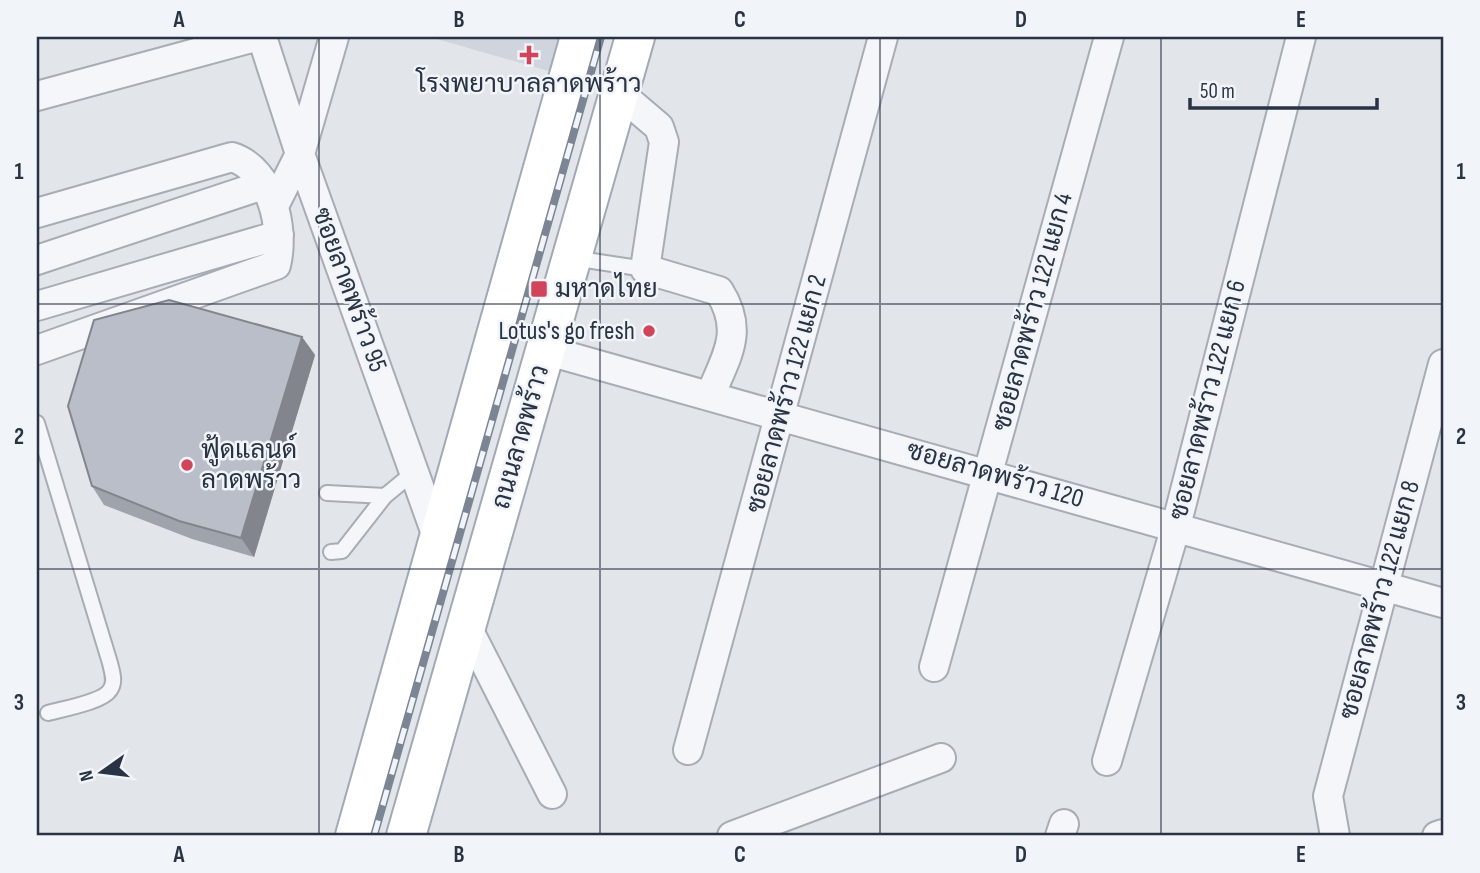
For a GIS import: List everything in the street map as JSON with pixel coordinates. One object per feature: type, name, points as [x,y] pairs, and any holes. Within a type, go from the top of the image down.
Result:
[{"type":"main road","name":"ถนนลาดพร้าว","points":[[355,836],[580,37]]},
{"type":"main road","name":"ถนนลาดพร้าว","points":[[406,836],[635,37]]},
{"type":"street","points":[[37,96],[255,37]]},
{"type":"street","name":"ซอยลาดพร้าว 95","points":[[262,37],[300,154],[439,542]]},
{"type":"street","points":[[37,260],[269,196],[300,154],[334,37]]},
{"type":"street","name":"ซอยลาดพร้าว 122 แยก 2","points":[[688,750],[883,37]]},
{"type":"street","name":"ซอยลาดพร้าว 122 แยก 4","points":[[934,667],[1109,37]]},
{"type":"street","name":"ซอยลาดพร้าว 122 แยก 6","points":[[1107,761],[1176,526],[1301,37]]},
{"type":"street","points":[[618,93],[659,127],[664,142],[645,269],[719,291],[731,310],[732,342],[710,396]]},
{"type":"street","points":[[37,213],[232,158],[244,161],[269,196],[279,235],[275,265],[37,350]]},
{"type":"street","points":[[37,306],[279,235]]},
{"type":"street","name":"ซอยลาดพร้าว 120","points":[[545,350],[1443,603]]},
{"type":"street","name":"ซอยลาดพร้าว 122 แยก 8","points":[[1335,836],[1328,796],[1443,364]]},
{"type":"street","points":[[467,626],[552,794]]},
{"type":"street","points":[[732,836],[941,758]]},
{"type":"street","points":[[1437,836],[1443,834]]},
{"type":"lane","points":[[571,258],[645,269]]},
{"type":"lane","points":[[37,424],[114,682],[110,692],[101,698],[48,713]]},
{"type":"lane","points":[[331,552],[342,551],[385,496],[414,472]]},
{"type":"lane","points":[[327,493],[385,496]]},
{"type":"shaded area","name":"โรงพยาบาลลาดพร้าว","points":[[430,37],[570,37],[559,74]]},
{"type":"building","name":"ฟู้ดแลนด์ ลาดพร้าว","points":[[169,300],[302,337],[241,538],[179,521],[92,486],[68,406],[94,320]]},
{"type":"railway","points":[[374,836],[601,37]]},
{"type":"place","name":"โรงพยาบาลลาดพร้าว","points":[[529,55]]},
{"type":"place","name":"มหาดไทย","points":[[539,289]]},
{"type":"place","name":"Lotus's go fresh","points":[[649,331]]},
{"type":"place","name":"ฟู้ดแลนด์ ลาดพร้าว","points":[[187,465]]}]
